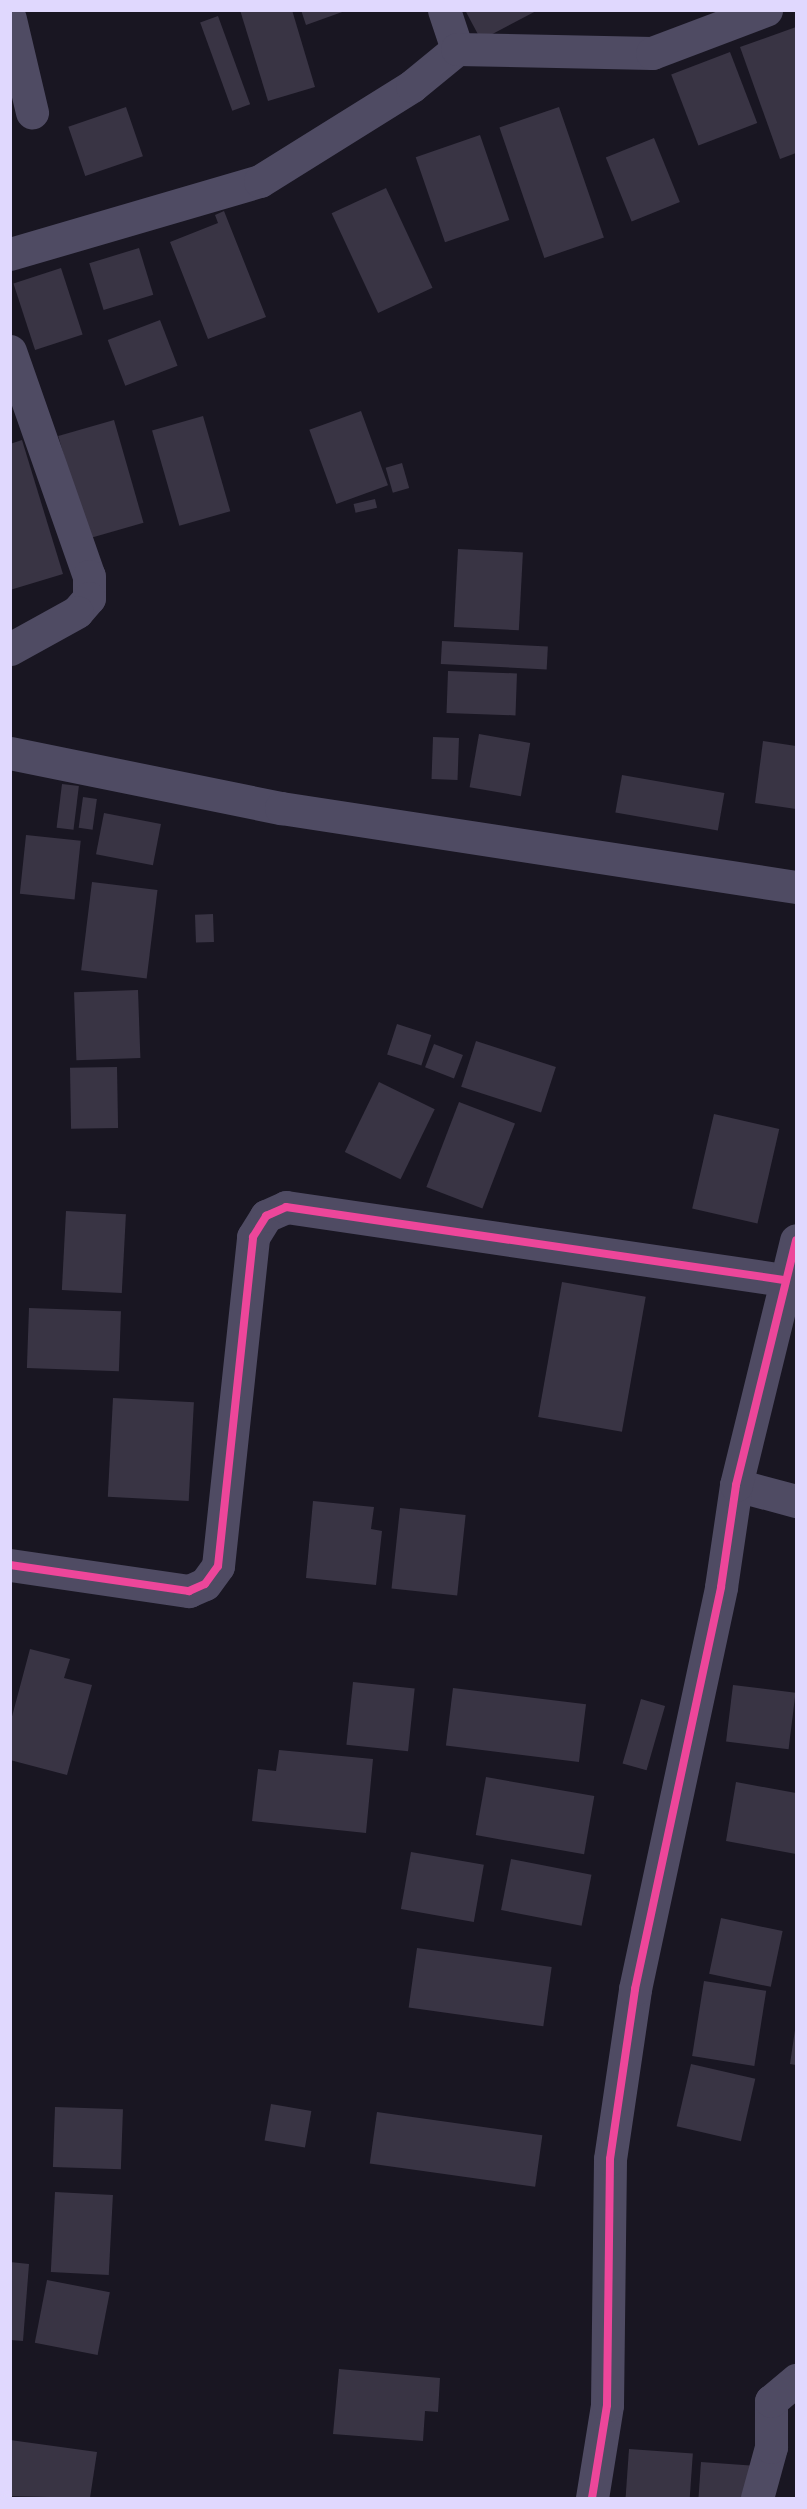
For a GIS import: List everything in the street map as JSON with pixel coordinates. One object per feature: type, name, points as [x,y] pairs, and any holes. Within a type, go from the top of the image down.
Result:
[{"type":"street","points":[[444,10],[457,49]]},
{"type":"street","points":[[10,254],[260,181],[412,86],[457,49],[652,53],[766,10]]},
{"type":"street","points":[[10,19],[32,112]]},
{"type":"street","points":[[10,351],[89,576],[89,598],[77,612],[10,649]]},
{"type":"street","points":[[10,753],[281,808],[796,887]]},
{"type":"street","points":[[10,1564],[189,1591],[205,1584],[218,1566],[253,1238],[266,1216],[286,1207],[784,1280]]},
{"type":"street","points":[[592,2499],[607,2405],[610,2159],[635,1989],[721,1587],[736,1485],[784,1280],[796,1240]]},
{"type":"street","points":[[736,1485],[796,1501]]},
{"type":"street","points":[[756,2499],[771,2447],[771,2401],[796,2380]]},
{"type":"building","points":[[240,10],[292,10],[315,87],[268,101]]},
{"type":"building","points":[[301,10],[345,10],[345,11],[306,25]]},
{"type":"building","points":[[465,10],[538,10],[481,40]]},
{"type":"building","points":[[218,16],[250,104],[232,111],[200,22]]},
{"type":"building","points":[[796,27],[796,153],[780,159],[740,47]]},
{"type":"building","points":[[730,52],[757,123],[698,146],[671,75]]},
{"type":"building","points":[[126,107],[143,156],[85,176],[68,127]]},
{"type":"building","points":[[559,107],[604,237],[544,258],[499,128]]},
{"type":"building","points":[[480,135],[509,220],[445,242],[416,157]]},
{"type":"building","points":[[654,138],[680,202],[632,221],[606,157]]},
{"type":"building","points":[[386,188],[432,288],[378,313],[332,213]]},
{"type":"building","points":[[224,211],[266,317],[208,339],[170,242],[218,223],[215,215]]},
{"type":"building","points":[[139,248],[153,295],[104,310],[89,263]]},
{"type":"building","points":[[61,268],[83,335],[35,350],[13,283]]},
{"type":"building","points":[[160,320],[178,366],[125,386],[108,340]]},
{"type":"building","points":[[361,411],[388,485],[336,504],[309,430]]},
{"type":"building","points":[[203,416],[230,511],[179,526],[152,431]]},
{"type":"building","points":[[114,420],[143,523],[88,539],[58,436]]},
{"type":"building","points":[[22,440],[63,574],[10,590],[10,444]]},
{"type":"building","points":[[402,463],[409,488],[393,493],[386,468]]},
{"type":"building","points":[[375,499],[377,508],[356,513],[354,504]]},
{"type":"building","points":[[458,549],[523,552],[519,630],[454,627]]},
{"type":"building","points":[[442,641],[548,647],[547,670],[441,664]]},
{"type":"building","points":[[448,671],[517,673],[515,715],[447,713]]},
{"type":"building","points":[[479,734],[530,743],[521,796],[470,787]]},
{"type":"building","points":[[433,737],[459,738],[458,780],[432,779]]},
{"type":"building","points":[[763,741],[796,746],[796,809],[755,803]]},
{"type":"building","points":[[622,775],[724,793],[718,830],[615,812]]},
{"type":"building","points":[[62,784],[79,786],[74,830],[57,828]]},
{"type":"building","points":[[83,797],[97,799],[93,830],[79,828]]},
{"type":"building","points":[[104,813],[161,824],[153,865],[96,854]]},
{"type":"building","points":[[26,835],[81,841],[75,899],[20,894]]},
{"type":"building","points":[[92,882],[158,890],[147,978],[81,970]]},
{"type":"building","points":[[213,914],[214,942],[196,943],[195,915]]},
{"type":"building","points":[[138,990],[140,1058],[76,1060],[74,992]]},
{"type":"building","points":[[397,1024],[431,1035],[421,1066],[387,1054]]},
{"type":"building","points":[[476,1041],[556,1067],[541,1113],[461,1087]]},
{"type":"building","points":[[434,1044],[463,1055],[454,1078],[425,1067]]},
{"type":"building","points":[[117,1067],[118,1128],[71,1129],[70,1068]]},
{"type":"building","points":[[379,1082],[435,1109],[401,1179],[345,1152]]},
{"type":"building","points":[[459,1102],[515,1124],[482,1208],[426,1187]]},
{"type":"building","points":[[714,1114],[779,1129],[757,1224],[692,1209]]},
{"type":"building","points":[[66,1211],[126,1214],[122,1293],[62,1290]]},
{"type":"building","points":[[562,1282],[646,1297],[622,1432],[538,1417]]},
{"type":"building","points":[[29,1308],[121,1311],[119,1371],[27,1368]]},
{"type":"building","points":[[113,1398],[194,1402],[189,1501],[108,1497]]},
{"type":"building","points":[[313,1501],[374,1507],[371,1529],[382,1531],[376,1585],[306,1578]]},
{"type":"building","points":[[400,1508],[466,1515],[457,1595],[392,1589]]},
{"type":"building","points":[[30,1649],[70,1659],[64,1678],[92,1685],[67,1775],[10,1760],[10,1724]]},
{"type":"building","points":[[353,1682],[415,1688],[408,1751],[346,1745]]},
{"type":"building","points":[[733,1685],[796,1693],[789,1749],[726,1742]]},
{"type":"building","points":[[453,1688],[586,1704],[579,1762],[446,1746]]},
{"type":"building","points":[[641,1699],[665,1706],[647,1770],[623,1763]]},
{"type":"building","points":[[279,1750],[373,1759],[366,1833],[252,1821],[258,1769],[276,1771]]},
{"type":"building","points":[[486,1777],[594,1796],[584,1854],[476,1835]]},
{"type":"building","points":[[736,1782],[796,1793],[796,1854],[726,1841]]},
{"type":"building","points":[[411,1852],[484,1865],[474,1922],[401,1909]]},
{"type":"building","points":[[511,1859],[591,1875],[582,1926],[501,1910]]},
{"type":"building","points":[[721,1918],[783,1931],[771,1987],[709,1974]]},
{"type":"building","points":[[417,1948],[552,1967],[543,2026],[409,2007]]},
{"type":"building","points":[[704,1981],[766,1991],[754,2066],[692,2056]]},
{"type":"building","points":[[796,2030],[796,2065],[790,2064]]},
{"type":"building","points":[[691,2064],[755,2079],[741,2141],[677,2126]]},
{"type":"building","points":[[271,2104],[311,2111],[305,2148],[265,2140]]},
{"type":"building","points":[[55,2107],[123,2109],[121,2169],[53,2167]]},
{"type":"building","points":[[377,2112],[542,2135],[535,2187],[370,2163]]},
{"type":"building","points":[[55,2192],[113,2195],[109,2275],[51,2272]]},
{"type":"building","points":[[10,2262],[29,2264],[23,2341],[10,2340]]},
{"type":"building","points":[[47,2280],[110,2292],[98,2355],[35,2343]]},
{"type":"building","points":[[339,2369],[440,2378],[438,2412],[425,2411],[423,2441],[333,2434]]},
{"type":"building","points":[[10,2440],[97,2452],[90,2498],[10,2496]]},
{"type":"building","points":[[629,2449],[693,2453],[690,2498],[626,2498]]},
{"type":"building","points":[[701,2462],[754,2466],[752,2498],[698,2498]]},
{"type":"cycle path","points":[[10,1565],[189,1591],[205,1584],[218,1566],[253,1237],[266,1216],[286,1207],[784,1280]]},
{"type":"cycle path","points":[[592,2498],[607,2405],[610,2159],[635,1989],[721,1587],[736,1485],[796,1240]]}]
